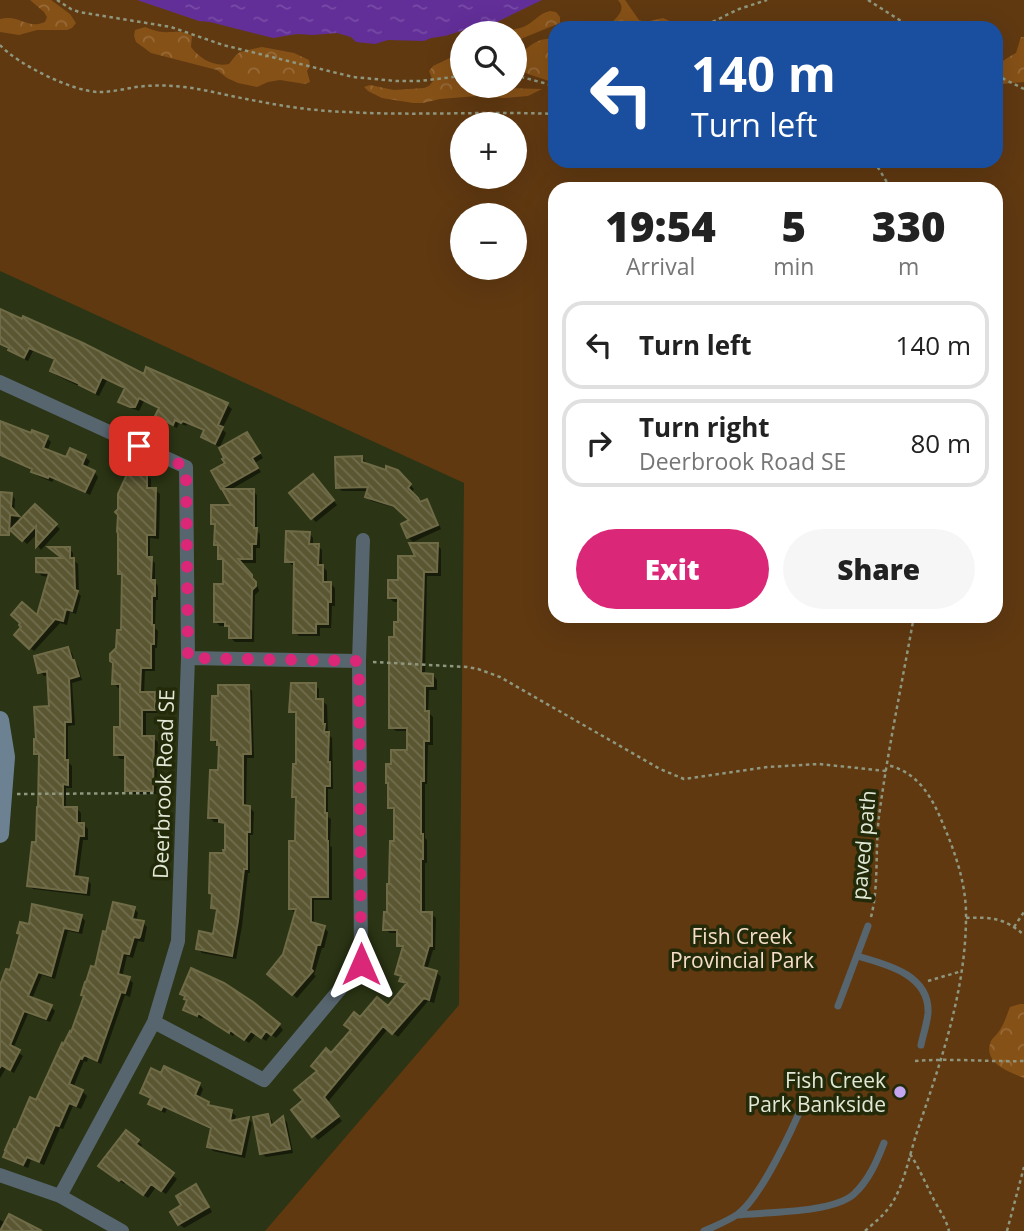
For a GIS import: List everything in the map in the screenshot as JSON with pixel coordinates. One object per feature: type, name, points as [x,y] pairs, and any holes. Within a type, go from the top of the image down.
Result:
[{"type":"street","name":"Deerbrook Road SE","points":[[0,382],[186,467],[188,658],[178,941],[154,1022],[60,1196]]},
{"type":"street","points":[[154,1022],[264,1080],[361,964],[359,661],[363,540]]},
{"type":"street","points":[[188,658],[359,661]]},
{"type":"street","points":[[0,720],[6,757],[0,823]]},
{"type":"street","points":[[0,1175],[60,1196],[122,1231]]},
{"type":"lane","points":[[838,1006],[868,926]]},
{"type":"lane","points":[[857,956],[903,971],[918,985],[927,1003],[928,1013],[921,1045]]},
{"type":"lane","points":[[704,1231],[737,1215],[753,1198],[787,1139],[804,1101]]},
{"type":"lane","points":[[737,1215],[812,1209],[845,1200],[853,1195],[870,1174],[884,1143]]},
{"type":"path","points":[[57,0],[79,12],[170,27],[223,46],[353,77],[396,81],[450,77]]},
{"type":"path","points":[[715,21],[767,0]]},
{"type":"path","points":[[868,0],[901,21]]},
{"type":"path","points":[[0,45],[20,62],[37,71],[92,92],[167,85],[286,106],[348,112],[548,114]]},
{"type":"path","points":[[527,78],[548,84]]},
{"type":"path","points":[[1003,78],[1024,89]]},
{"type":"path","name":"paved path","points":[[868,926],[874,904],[876,844],[886,771],[913,623]]},
{"type":"path","points":[[359,661],[467,667],[487,672],[524,690],[660,769],[684,779],[810,764],[886,771]]},
{"type":"path","points":[[3,795],[184,793]]},
{"type":"path","points":[[1014,927],[1024,912]]},
{"type":"path","points":[[966,918],[1003,921],[1024,935]]},
{"type":"path","points":[[918,985],[962,971]]},
{"type":"path","points":[[915,1061],[1024,1061]]},
{"type":"path","points":[[910,1154],[946,1220],[949,1231]]},
{"type":"path","points":[[1007,1231],[1024,1167]]},
{"type":"green space","name":"Fish Creek Provincial Park","points":[[0,0],[1024,0],[1024,1231],[265,1231],[459,1005],[464,483],[0,271]]},
{"type":"green space","points":[[30,0],[51,0],[70,14],[76,23],[67,30],[37,30],[19,35],[0,32],[0,19],[13,18],[33,24],[45,22],[47,17],[44,12]]},
{"type":"green space","points":[[618,0],[625,0],[642,21],[613,21],[621,11]]},
{"type":"green space","points":[[550,11],[556,12],[560,17],[560,21],[548,21],[548,28],[527,36],[528,24]]},
{"type":"green space","points":[[145,27],[192,36],[191,47],[203,58],[218,64],[229,64],[240,52],[262,47],[294,53],[309,60],[307,71],[310,82],[305,84],[280,80],[257,87],[238,83],[217,70],[151,53],[136,42],[134,36],[135,30]]},
{"type":"green space","points":[[1021,37],[1024,37],[1024,82],[1003,84],[1003,60],[1016,53]]},
{"type":"green space","points":[[548,39],[548,81],[528,74],[527,48]]},
{"type":"green space","points":[[450,58],[450,98],[452,98],[413,103],[382,98],[364,87],[370,85],[394,90],[424,88],[433,81],[429,71],[433,66]]},
{"type":"green space","points":[[527,89],[542,89],[528,96]]},
{"type":"green space","points":[[1024,1004],[1024,1078],[999,1066],[990,1055],[989,1049],[1010,1007]]},
{"type":"water","points":[[137,0],[542,0],[499,21],[450,21],[450,34],[445,36],[424,41],[388,40],[375,44],[356,42],[351,37],[337,33],[297,34],[273,38],[199,21]]},
{"type":"building","points":[[0,309],[22,319],[23,316],[83,343],[144,374],[146,367],[228,403],[218,425],[223,427],[215,444],[201,437],[204,430],[183,421],[181,423],[175,420],[173,425],[155,416],[159,408],[139,398],[135,407],[118,402],[125,388],[102,377],[95,393],[50,371],[55,359],[29,348],[24,358],[8,350],[9,348],[0,344]]},
{"type":"building","points":[[0,421],[31,433],[32,430],[48,436],[43,448],[66,457],[70,448],[86,455],[82,465],[95,471],[85,492],[49,476],[48,478],[31,472],[32,469],[0,455]]},
{"type":"building","points":[[247,432],[260,453],[252,458],[258,468],[221,489],[211,471],[225,463],[219,448]]},
{"type":"building","points":[[362,456],[362,462],[386,470],[386,466],[398,470],[411,484],[408,488],[420,502],[427,499],[438,525],[407,538],[401,524],[409,520],[394,506],[365,497],[368,487],[336,488],[335,457]]},
{"type":"building","points":[[128,472],[147,473],[147,488],[156,488],[155,535],[147,535],[147,557],[152,557],[151,580],[155,580],[155,596],[152,596],[154,644],[151,644],[151,668],[141,668],[140,692],[155,692],[155,710],[142,710],[142,736],[154,736],[153,791],[125,791],[125,755],[114,755],[114,727],[120,727],[120,684],[112,684],[113,663],[110,661],[110,654],[116,648],[117,630],[121,630],[122,574],[118,574],[118,515],[115,512],[118,509],[118,494]]},
{"type":"building","points":[[313,474],[334,500],[311,519],[289,493]]},
{"type":"building","points":[[222,489],[254,489],[256,544],[252,544],[252,559],[238,559],[256,582],[252,590],[251,638],[229,638],[229,626],[225,626],[225,622],[214,622],[214,584],[223,584],[223,559],[218,559],[218,545],[214,545],[215,524],[211,524],[211,505],[231,505]]},
{"type":"building","points":[[0,492],[12,493],[11,507],[19,516],[10,515],[9,535],[0,535]]},
{"type":"building","points":[[35,504],[57,524],[36,547],[36,526],[22,541],[10,530]]},
{"type":"building","points":[[286,531],[310,532],[309,544],[319,544],[318,565],[323,565],[323,582],[331,582],[328,624],[316,624],[316,633],[293,633],[294,562],[285,562]]},
{"type":"building","points":[[409,543],[438,543],[437,572],[424,572],[421,673],[433,674],[433,686],[425,686],[425,711],[429,711],[429,741],[424,741],[424,781],[421,781],[421,912],[432,912],[432,946],[429,946],[423,967],[437,971],[429,1000],[424,998],[392,1034],[383,1026],[324,1097],[339,1116],[312,1137],[291,1110],[303,1100],[294,1090],[317,1071],[311,1066],[326,1048],[331,1053],[351,1030],[344,1025],[354,1012],[360,1017],[377,997],[388,1006],[407,983],[399,981],[401,976],[395,974],[403,946],[397,946],[397,930],[383,930],[384,912],[387,912],[390,841],[394,841],[394,808],[388,808],[386,764],[391,764],[391,750],[407,750],[407,728],[389,728],[389,637],[394,637],[394,622],[398,622],[398,598],[388,598],[388,580],[398,580],[398,556],[415,556]]},
{"type":"building","points":[[48,547],[70,547],[70,558],[74,558],[75,590],[78,591],[72,611],[66,609],[63,621],[55,619],[29,649],[14,635],[21,627],[11,615],[22,602],[37,615],[49,573],[36,572],[36,558],[62,558]]},
{"type":"building","points":[[68,647],[79,676],[69,679],[71,722],[65,722],[68,785],[63,784],[63,807],[77,807],[77,823],[84,823],[84,836],[79,836],[74,876],[88,878],[86,893],[27,886],[32,842],[36,842],[38,807],[39,754],[34,754],[34,707],[49,706],[47,671],[38,673],[34,656]]},
{"type":"building","points":[[291,683],[316,683],[316,699],[323,699],[324,732],[329,732],[330,762],[330,786],[325,786],[328,897],[311,897],[311,922],[325,926],[320,945],[317,945],[311,969],[313,971],[292,995],[267,974],[283,954],[296,909],[289,909],[289,841],[295,841],[296,797],[292,797],[293,764],[296,764],[296,712],[289,712]]},
{"type":"building","points":[[218,685],[249,685],[251,754],[243,754],[243,805],[250,806],[250,832],[247,832],[247,869],[244,869],[232,956],[196,949],[199,931],[213,934],[217,909],[211,908],[212,894],[209,893],[210,853],[224,853],[225,850],[225,823],[219,822],[219,818],[208,818],[210,770],[218,770],[219,745],[217,740],[211,740],[212,696],[218,696]]},
{"type":"building","points":[[113,902],[135,907],[132,919],[144,921],[140,937],[134,937],[129,954],[123,953],[118,974],[130,977],[125,993],[121,992],[97,1061],[84,1055],[80,1058],[69,1084],[83,1090],[76,1106],[69,1103],[59,1126],[55,1125],[39,1162],[27,1157],[23,1165],[3,1157],[5,1150],[30,1097],[36,1100],[62,1043],[63,1045],[71,1032],[84,996],[81,995],[85,982],[91,966],[95,967]]},
{"type":"building","points":[[32,904],[82,915],[78,931],[64,928],[51,976],[38,972],[28,996],[52,1005],[46,1019],[24,1011],[10,1045],[20,1050],[10,1070],[1,1065],[0,1068],[0,985],[6,969],[10,970],[20,934],[17,933],[20,922],[29,924]]},
{"type":"building","points":[[191,968],[224,983],[280,1024],[271,1035],[266,1031],[261,1038],[251,1031],[244,1040],[198,1013],[197,1016],[183,1010],[187,1000],[180,994]]},
{"type":"building","points":[[164,1066],[200,1083],[195,1095],[209,1102],[208,1105],[232,1110],[230,1121],[249,1117],[241,1154],[207,1147],[211,1128],[163,1106],[161,1110],[148,1104],[151,1098],[140,1093],[151,1068],[161,1073]]},
{"type":"building","points":[[268,1114],[271,1126],[283,1116],[290,1149],[260,1154],[253,1117]]},
{"type":"building","points":[[126,1130],[139,1140],[136,1144],[174,1173],[161,1191],[151,1184],[143,1195],[98,1166]]},
{"type":"building","points":[[196,1184],[209,1207],[178,1225],[170,1212],[181,1205],[176,1196]]},
{"type":"building","points":[[9,1214],[42,1231],[0,1231]]},
{"type":"place","name":"Fish Creek Park Bankside","points":[[900,1092]]},
{"type":"route","points":[[139,446],[186,467],[188,658],[359,661],[361,964]]}]
